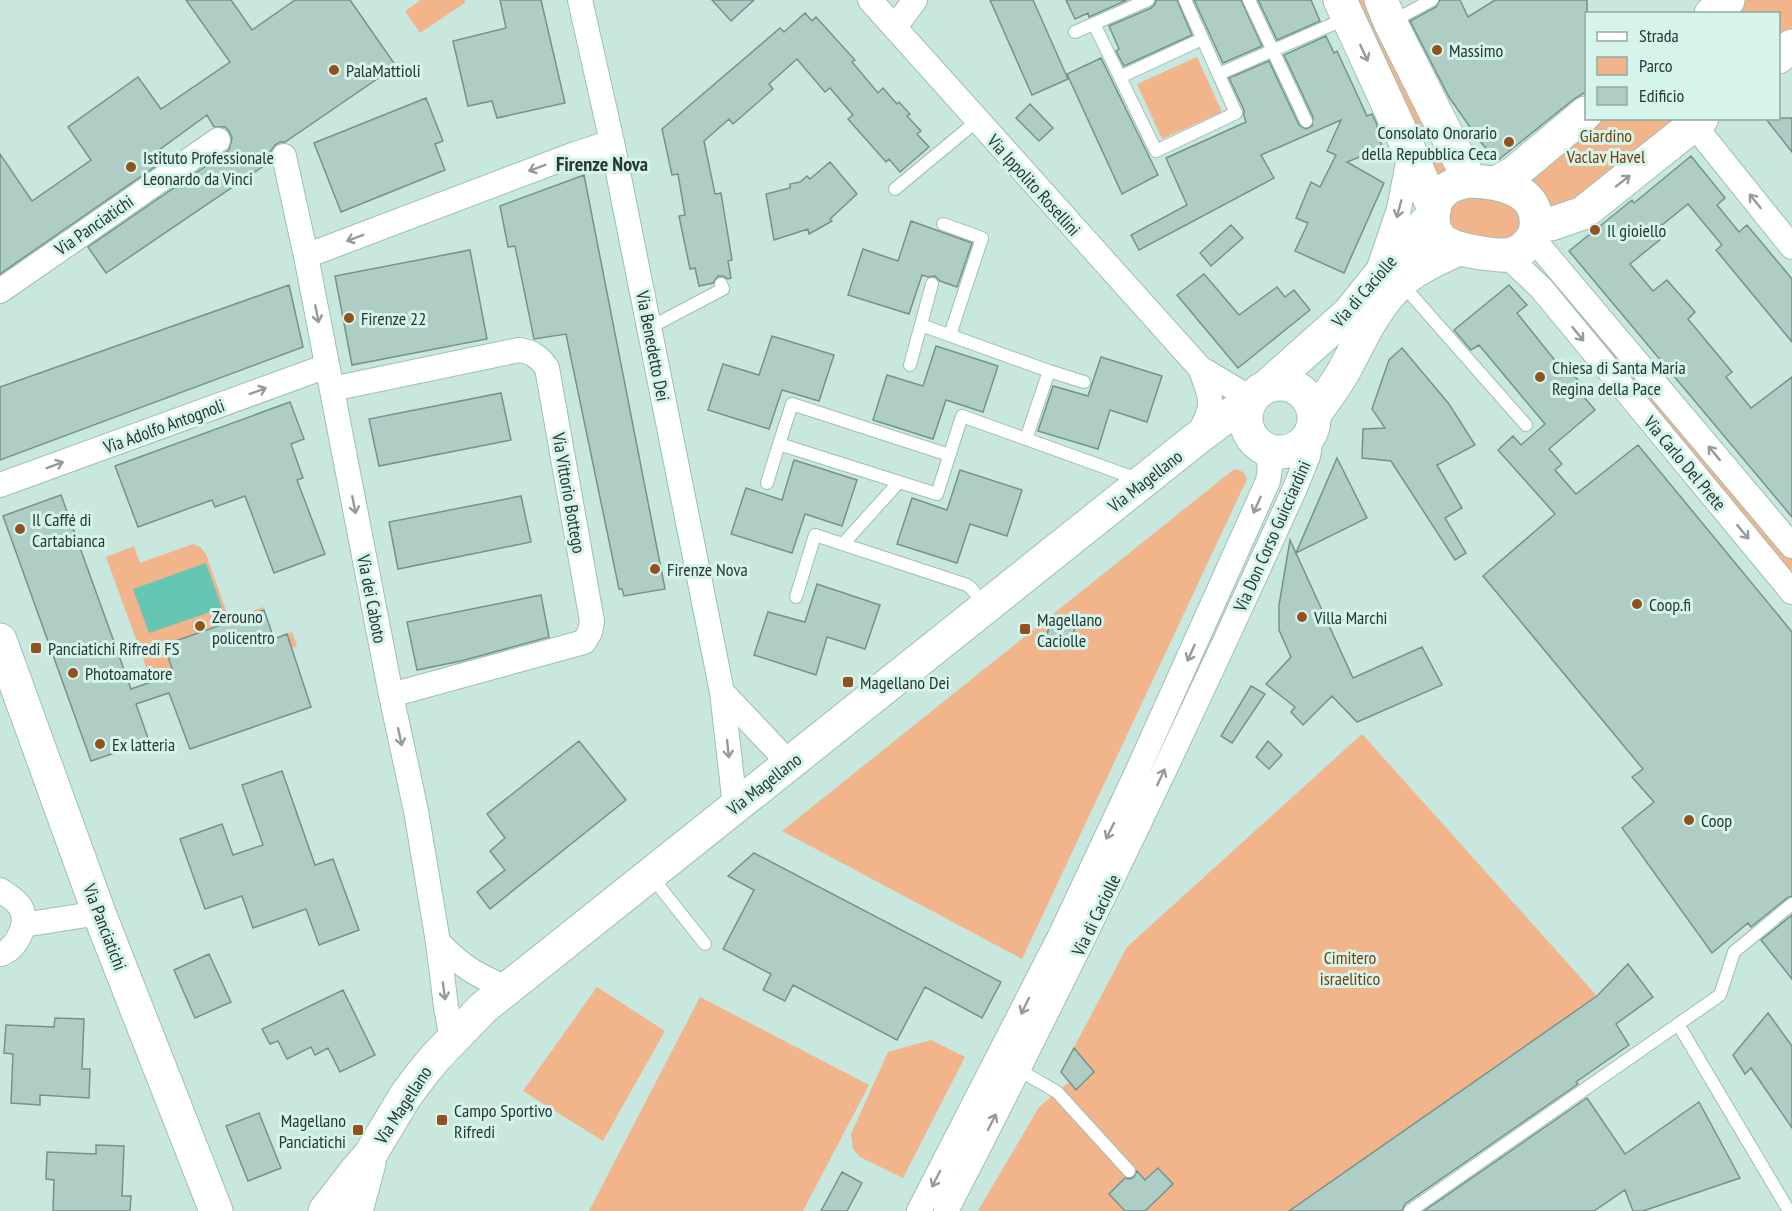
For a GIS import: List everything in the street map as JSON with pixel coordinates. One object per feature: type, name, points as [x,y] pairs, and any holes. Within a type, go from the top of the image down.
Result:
[{"type":"main road","points":[[1713,12],[1728,0]]},
{"type":"main road","points":[[1344,9],[1410,152],[1433,212],[1435,228],[1446,244],[1458,249]]},
{"type":"main road","points":[[1386,11],[1483,182]]},
{"type":"main road","points":[[1780,56],[1792,46]]},
{"type":"main road","points":[[1433,212],[1440,195],[1447,188],[1456,183],[1483,182],[1514,174],[1585,115]]},
{"type":"main road","points":[[1387,282],[1458,249],[1524,241],[1583,213],[1698,122]]},
{"type":"main road","name":"Via Carlo Del Prete","points":[[1483,182],[1517,191],[1533,206],[1536,215],[1524,241]]},
{"type":"main road","name":"Via di Caciolle","points":[[1256,396],[1329,357],[1349,313],[1387,282],[1408,240],[1433,212]]},
{"type":"main road","name":"Via Don Corso Guicciardini","points":[[1313,424],[1329,357]]},
{"type":"main road","points":[[1261,445],[1250,433],[1246,418],[1256,396],[1280,384],[1296,387],[1308,399],[1313,424]]},
{"type":"main road","name":"Via Magellano","points":[[325,1211],[370,1155],[406,1095],[435,1058],[483,1008],[1194,441],[1256,396]]},
{"type":"main road","name":"Via Magellano","points":[[1194,441],[1261,445],[1277,452],[1288,452],[1298,448],[1306,441],[1313,424]]},
{"type":"main road","name":"Via Panciatichi","points":[[0,640],[99,913],[216,1211]]},
{"type":"main road","name":"Via Magellano","points":[[356,1211],[370,1155]]},
{"type":"street","name":"Via Benedetto Dei","points":[[580,0],[612,142],[722,692],[735,806]]},
{"type":"street","name":"Via Ippolito Rosellini","points":[[870,0],[1200,368],[1256,396]]},
{"type":"street","points":[[895,27],[915,0]]},
{"type":"street","points":[[1698,122],[1792,247]]},
{"type":"street","name":"Via Panciatichi","points":[[0,291],[218,140]]},
{"type":"street","points":[[306,256],[574,154],[612,142]]},
{"type":"street","points":[[1387,282],[1410,152]]},
{"type":"street","name":"Via dei Caboto","points":[[284,156],[306,256],[391,695],[416,811],[452,1039]]},
{"type":"street","points":[[1558,269],[1558,246],[1583,213]]},
{"type":"street","name":"Via Carlo Del Prete","points":[[1524,241],[1540,247],[1792,546]]},
{"type":"street","name":"Via Carlo Del Prete","points":[[1524,241],[1541,288],[1792,592]]},
{"type":"street","name":"Via Vittorio Bottego","points":[[330,378],[519,350],[531,351],[547,368],[592,621],[590,632],[584,642],[391,695]]},
{"type":"street","name":"Via Ippolito Rosellini","points":[[1194,441],[1209,413],[1211,402],[1200,368]]},
{"type":"street","name":"Via Adolfo Antognoli","points":[[0,485],[330,378]]},
{"type":"street","name":"Via Don Corso Guicciardini","points":[[1227,638],[1308,456],[1313,424]]},
{"type":"street","name":"Via di Caciolle","points":[[919,1211],[1059,938],[1203,627],[1270,476],[1270,468],[1261,445]]},
{"type":"street","points":[[1203,627],[1227,638]]},
{"type":"street","name":"Via di Caciolle","points":[[946,1211],[1105,898],[1227,638]]},
{"type":"street","points":[[722,692],[790,764]]},
{"type":"street","points":[[0,890],[12,898],[22,910],[24,917],[20,933],[11,949],[0,954]]},
{"type":"street","points":[[22,925],[99,913]]},
{"type":"street","points":[[438,942],[466,968],[507,988]]},
{"type":"street","points":[[998,1058],[1019,1070]]},
{"type":"lane","points":[[1075,32],[1148,0]]},
{"type":"lane","points":[[1094,24],[1156,151],[1236,113],[1185,0]]},
{"type":"lane","points":[[1249,0],[1306,121]]},
{"type":"lane","points":[[1386,11],[1432,0]]},
{"type":"lane","points":[[1219,74],[1272,50],[1344,9]]},
{"type":"lane","points":[[1120,77],[1202,39]]},
{"type":"lane","points":[[895,189],[977,121]]},
{"type":"lane","points":[[943,224],[982,238],[950,335]]},
{"type":"lane","points":[[1387,282],[1526,425]]},
{"type":"lane","points":[[649,328],[723,289],[721,284]]},
{"type":"lane","points":[[910,365],[932,284]]},
{"type":"lane","points":[[921,325],[1084,382]]},
{"type":"lane","points":[[1026,439],[1049,371]]},
{"type":"lane","points":[[767,483],[792,404],[949,455]]},
{"type":"lane","points":[[779,444],[937,494],[962,416],[1144,482]]},
{"type":"lane","points":[[843,544],[899,482]]},
{"type":"lane","points":[[796,597],[815,535],[967,585],[986,608]]},
{"type":"lane","points":[[650,876],[705,944]]},
{"type":"lane","points":[[1410,1211],[1720,995],[1734,952],[1792,904]]},
{"type":"lane","points":[[1678,1024],[1789,1211]]},
{"type":"lane","points":[[1019,1070],[1057,1092],[1130,1171]]},
{"type":"green space","points":[[421,0],[464,0],[466,2],[420,33],[405,11]]},
{"type":"green space","points":[[1355,0],[1366,0],[1423,128],[1414,132]]},
{"type":"green space","points":[[1743,0],[1792,0],[1792,34],[1780,44],[1780,12],[1729,12]]},
{"type":"green space","points":[[1197,57],[1222,112],[1162,139],[1137,84]]},
{"type":"green space","name":"Giardino Vaclav Havel","points":[[1597,120],[1683,120],[1549,218],[1523,180]]},
{"type":"green space","points":[[1445,147],[1456,167],[1439,178],[1420,156]]},
{"type":"green space","points":[[1462,195],[1505,200],[1517,207],[1521,228],[1509,240],[1463,235],[1451,227],[1448,210]]},
{"type":"green space","points":[[1560,284],[1792,558],[1792,569],[1789,571],[1552,290]]},
{"type":"green space","points":[[1237,469],[1244,473],[1247,479],[1022,959],[782,831],[1233,470]]},
{"type":"green space","name":"Zerouno policentro","points":[[193,544],[200,547],[206,554],[229,619],[263,607],[274,638],[292,632],[297,646],[157,697],[106,557],[134,546],[140,563]]},
{"type":"green space","name":"Cimitero israelitico","points":[[1362,734],[1597,996],[1289,1211],[978,1211],[1039,1107],[1069,1082],[1061,1072],[1127,947]]},
{"type":"green space","points":[[597,987],[665,1031],[603,1141],[523,1091]]},
{"type":"green space","points":[[700,997],[869,1085],[803,1211],[589,1211]]},
{"type":"green space","points":[[931,1040],[965,1057],[903,1178],[860,1157],[853,1149],[851,1134],[888,1052]]},
{"type":"shaded area","points":[[206,563],[222,608],[149,633],[133,589]]},
{"type":"building","points":[[186,0],[231,0],[252,30],[295,0],[350,0],[396,66],[285,142],[275,145],[269,154],[271,161],[106,273],[88,247],[229,150],[232,138],[225,127],[214,127],[207,115],[159,150],[166,159],[0,274],[0,154],[32,201],[91,160],[68,127],[138,77],[161,109],[230,62]]},
{"type":"building","points":[[500,0],[541,0],[565,103],[497,118],[492,101],[468,106],[453,41],[506,28]]},
{"type":"building","points":[[712,0],[754,0],[731,21]]},
{"type":"building","points":[[990,0],[1033,0],[1068,79],[1032,95]]},
{"type":"building","points":[[1066,0],[1127,0],[1089,17],[1088,13],[1075,19]]},
{"type":"building","points":[[1156,0],[1177,0],[1192,35],[1124,66],[1116,51],[1119,49],[1109,26],[1151,8]]},
{"type":"building","points":[[1194,0],[1241,0],[1262,46],[1223,63]]},
{"type":"building","points":[[1258,0],[1311,0],[1320,21],[1277,40]]},
{"type":"building","points":[[1440,0],[1460,0],[1468,17],[1495,0],[1587,0],[1585,92],[1497,161],[1449,97],[1410,21],[1436,7]]},
{"type":"building","points":[[805,13],[812,21],[816,17],[855,60],[852,62],[878,93],[883,88],[897,104],[899,102],[910,114],[907,116],[921,131],[917,134],[929,147],[900,172],[889,159],[886,162],[848,119],[853,115],[830,88],[825,92],[797,59],[769,84],[773,89],[733,124],[729,119],[704,141],[715,194],[721,193],[732,260],[728,261],[731,278],[718,276],[713,283],[699,286],[695,268],[690,269],[679,216],[685,215],[678,174],[672,175],[662,129],[780,28],[784,32]]},
{"type":"building","points":[[1326,36],[1334,53],[1337,51],[1367,116],[1372,114],[1376,122],[1382,148],[1347,162],[1384,183],[1344,273],[1295,251],[1308,223],[1296,218],[1311,182],[1320,187],[1336,155],[1327,151],[1341,120],[1261,155],[1274,178],[1139,250],[1131,235],[1187,205],[1166,158],[1246,122],[1244,110],[1229,78],[1269,61],[1299,125],[1306,129],[1312,126],[1313,117],[1284,55]]},
{"type":"building","points":[[1101,58],[1158,175],[1122,194],[1067,74]]},
{"type":"building","points":[[426,98],[443,141],[435,144],[445,170],[341,212],[314,143]]},
{"type":"building","points":[[1030,104],[1053,128],[1039,141],[1016,118]]},
{"type":"building","points":[[1792,118],[1792,152],[1767,120]]},
{"type":"building","points":[[1691,156],[1725,198],[1717,205],[1739,232],[1747,225],[1792,279],[1792,342],[1716,250],[1722,245],[1688,204],[1656,230],[1662,238],[1630,264],[1653,291],[1667,280],[1695,312],[1688,319],[1732,372],[1726,377],[1751,408],[1792,377],[1792,517],[1569,251],[1632,200],[1634,203]]},
{"type":"building","points":[[830,162],[857,194],[830,219],[832,221],[809,234],[808,229],[774,240],[766,194],[790,188],[790,184],[800,182],[807,176],[810,179]]},
{"type":"building","points":[[584,175],[665,589],[624,596],[622,589],[619,589],[566,334],[534,339],[515,246],[508,247],[500,206]]},
{"type":"building","points":[[911,221],[972,243],[957,287],[940,281],[935,276],[922,275],[909,314],[848,295],[863,249],[898,261]]},
{"type":"building","points":[[1231,225],[1243,238],[1211,266],[1200,253]]},
{"type":"building","points":[[470,250],[487,339],[352,365],[335,276]]},
{"type":"building","points":[[1204,274],[1239,315],[1277,287],[1285,297],[1294,290],[1310,310],[1238,368],[1177,295]]},
{"type":"building","points":[[289,285],[303,347],[0,460],[0,387]]},
{"type":"building","name":"Coop.fi","points":[[1509,285],[1527,305],[1517,313],[1561,368],[1565,365],[1583,386],[1578,390],[1595,410],[1549,449],[1562,464],[1555,470],[1576,494],[1638,445],[1792,632],[1792,896],[1751,927],[1748,923],[1712,953],[1622,828],[1654,802],[1632,777],[1643,769],[1483,576],[1555,514],[1498,450],[1513,436],[1521,445],[1545,424],[1479,345],[1471,350],[1454,330]]},
{"type":"building","points":[[772,336],[834,355],[819,401],[782,390],[769,429],[708,410],[723,364],[759,375]]},
{"type":"building","points":[[936,346],[998,366],[983,412],[946,400],[933,439],[873,420],[887,375],[923,386]]},
{"type":"building","points":[[1402,348],[1449,404],[1475,445],[1437,465],[1462,508],[1445,518],[1466,553],[1455,560],[1391,461],[1362,458],[1363,429],[1385,428],[1372,409],[1389,360]]},
{"type":"building","points":[[1101,357],[1162,376],[1147,422],[1110,410],[1098,449],[1038,431],[1053,386],[1088,396]]},
{"type":"building","points":[[501,393],[511,440],[379,466],[369,419]]},
{"type":"building","points":[[290,402],[304,439],[291,444],[303,478],[297,480],[325,554],[274,573],[245,496],[215,507],[212,500],[138,527],[115,466]]},
{"type":"building","points":[[1337,458],[1367,518],[1296,553]]},
{"type":"building","points":[[794,460],[857,480],[842,526],[805,514],[792,553],[731,534],[746,488],[782,500]]},
{"type":"building","points":[[960,470],[1022,490],[1007,536],[970,524],[957,563],[897,544],[912,498],[947,510]]},
{"type":"building","points":[[61,495],[131,689],[174,674],[164,645],[264,610],[274,639],[287,634],[311,707],[190,749],[169,693],[136,704],[149,741],[91,761],[3,516]]},
{"type":"building","points":[[521,496],[531,542],[398,569],[389,522]]},
{"type":"building","points":[[1290,540],[1353,678],[1422,647],[1442,685],[1357,722],[1332,696],[1303,725],[1291,712],[1295,707],[1266,684],[1291,657],[1279,630],[1279,605]]},
{"type":"building","points":[[817,584],[880,605],[865,649],[827,637],[816,675],[754,655],[768,612],[805,622]]},
{"type":"building","points":[[541,595],[549,637],[461,661],[417,670],[407,622]]},
{"type":"building","points":[[1051,621],[1075,627],[1070,645],[1046,638]]},
{"type":"building","points":[[1251,686],[1265,694],[1232,743],[1221,736]]},
{"type":"building","points":[[579,741],[626,800],[490,909],[477,892],[505,870],[490,851],[505,838],[487,814]]},
{"type":"building","points":[[1268,741],[1282,755],[1269,769],[1256,757]]},
{"type":"building","points":[[282,771],[315,865],[333,859],[359,930],[319,945],[306,909],[253,928],[242,896],[205,909],[180,839],[222,824],[233,855],[263,845],[242,785]]},
{"type":"building","points":[[754,853],[1001,982],[982,1018],[925,987],[897,1040],[793,985],[785,1001],[763,990],[771,974],[723,949],[754,890],[728,876]]},
{"type":"building","points":[[1792,915],[1792,979],[1761,940]]},
{"type":"building","points":[[209,954],[231,1002],[195,1018],[174,970]]},
{"type":"building","points":[[1628,964],[1653,997],[1616,1024],[1629,1045],[1576,1082],[1578,1084],[1405,1204],[1402,1211],[1289,1211],[1597,996]]},
{"type":"building","points":[[343,990],[375,1055],[340,1072],[328,1048],[315,1055],[311,1047],[287,1059],[278,1041],[270,1044],[262,1029]]},
{"type":"building","points":[[1768,1013],[1792,1046],[1792,1128],[1751,1068],[1745,1074],[1733,1055]]},
{"type":"building","points":[[55,1018],[84,1019],[82,1069],[90,1069],[89,1098],[40,1095],[40,1105],[11,1103],[13,1054],[4,1053],[6,1025],[54,1027]]},
{"type":"building","points":[[1074,1048],[1094,1072],[1076,1090],[1061,1072]]},
{"type":"building","points":[[1587,1098],[1625,1154],[1699,1102],[1740,1178],[1643,1211],[1633,1211],[1625,1190],[1594,1211],[1424,1211]]},
{"type":"building","points":[[259,1113],[281,1168],[248,1181],[226,1126]]},
{"type":"building","points":[[96,1145],[124,1146],[122,1196],[131,1196],[130,1211],[53,1211],[54,1180],[46,1179],[47,1152],[96,1154]]},
{"type":"building","points":[[1158,1168],[1173,1184],[1145,1211],[1125,1211],[1109,1194],[1125,1178],[1134,1177],[1137,1171],[1145,1180]]},
{"type":"building","points":[[842,1172],[862,1183],[847,1211],[821,1211]]},
{"type":"place","name":"Massimo","points":[[1437,50]]},
{"type":"place","name":"PalaMattioli","points":[[334,70]]},
{"type":"place","name":"Consolato Onorario della Repubblica Ceca","points":[[1509,142]]},
{"type":"place","name":"Istituto Professionale Leonardo da Vinci","points":[[131,167]]},
{"type":"place","name":"Il gioiello","points":[[1595,230]]},
{"type":"place","name":"Firenze 22","points":[[349,318]]},
{"type":"place","name":"Chiesa di Santa Maria Regina della Pace","points":[[1540,377]]},
{"type":"place","name":"Il Caffé di Cartabianca","points":[[20,529]]},
{"type":"place","name":"Firenze Nova","points":[[655,569]]},
{"type":"place","name":"Coop.fi","points":[[1637,604]]},
{"type":"place","name":"Villa Marchi","points":[[1302,617]]},
{"type":"place","name":"Zerouno policentro","points":[[200,626]]},
{"type":"place","name":"Magellano Caciolle","points":[[1025,629]]},
{"type":"place","name":"Panciatichi Rifredi FS","points":[[36,648]]},
{"type":"place","name":"Photoamatore","points":[[73,673]]},
{"type":"place","name":"Magellano Dei","points":[[848,682]]},
{"type":"place","name":"Ex latteria","points":[[100,744]]},
{"type":"place","name":"Coop","points":[[1689,820]]},
{"type":"place","name":"Campo Sportivo Rifredi","points":[[442,1120]]},
{"type":"place","name":"Magellano Panciatichi","points":[[358,1130]]},
{"type":"district","name":"Firenze Nova","points":[[602,164]]}]
